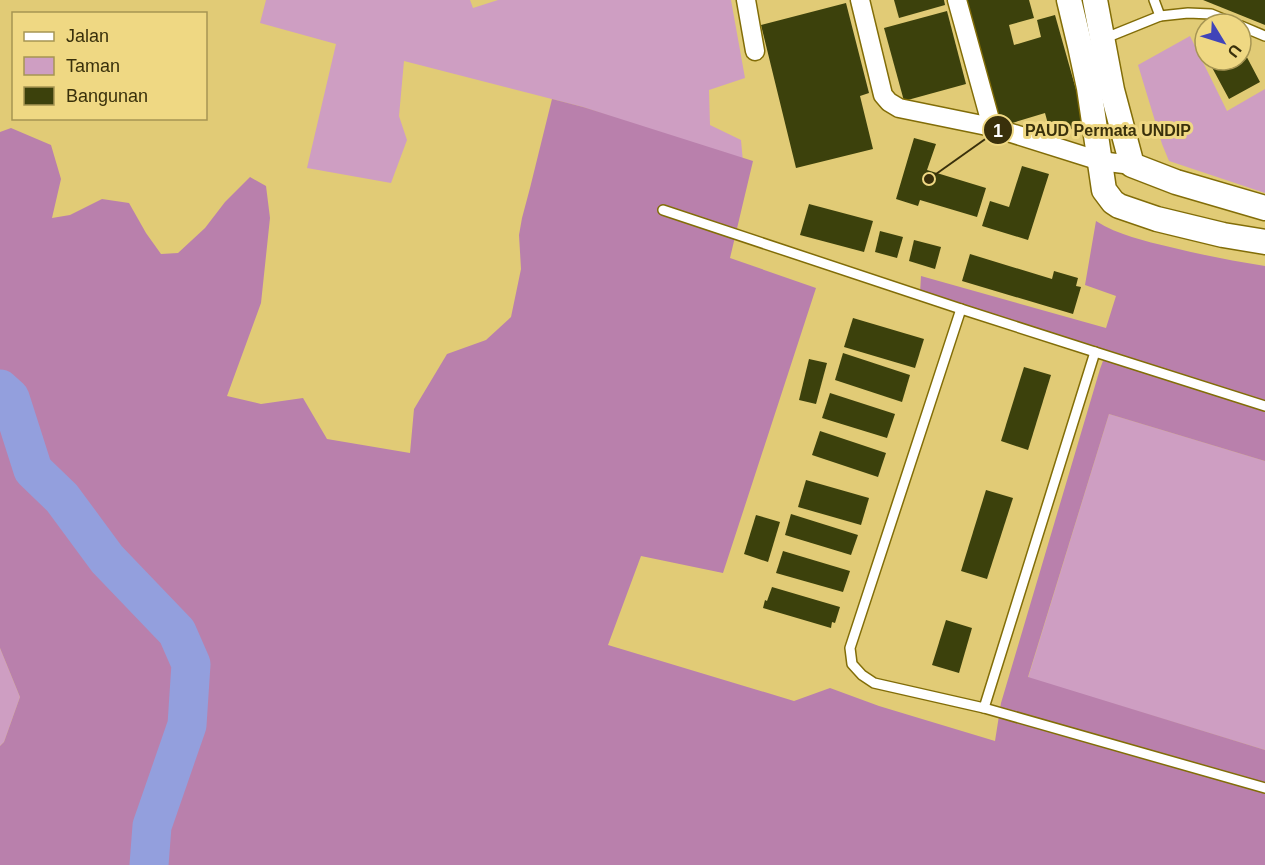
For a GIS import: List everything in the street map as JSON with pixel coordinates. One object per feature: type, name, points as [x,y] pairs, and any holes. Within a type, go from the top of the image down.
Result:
[{"type":"street","points":[[746,0],[755,51]]},
{"type":"street","points":[[860,0],[883,95],[899,108],[992,127],[1100,161],[1132,165],[1176,182],[1265,208]]},
{"type":"street","points":[[957,0],[992,127]]},
{"type":"street","points":[[1069,0],[1092,43],[1112,90],[1132,165]]},
{"type":"street","points":[[1095,0],[1089,88],[1104,190],[1119,206],[1157,219],[1223,235],[1265,242]]},
{"type":"lane","points":[[1154,0],[1160,16]]},
{"type":"lane","points":[[1092,43],[1160,16],[1193,13]]},
{"type":"lane","points":[[663,210],[961,309],[1265,406]]},
{"type":"lane","points":[[961,309],[850,648],[852,664],[862,675],[874,682],[984,708],[1265,788]]},
{"type":"lane","points":[[984,708],[1095,352]]},
{"type":"green space","points":[[266,0],[470,0],[473,8],[498,0],[731,0],[745,78],[709,90],[710,125],[741,140],[743,162],[583,107],[404,61],[399,116],[407,140],[391,183],[307,168],[336,44],[260,23]]},
{"type":"green space","points":[[1190,36],[1193,42],[1193,72],[1208,72],[1227,111],[1265,89],[1265,193],[1169,161],[1138,65]]},
{"type":"green space","points":[[1109,414],[1265,461],[1265,750],[1028,678]]},
{"type":"green space","points":[[0,648],[20,697],[4,742],[0,746]]},
{"type":"shaded area","points":[[552,99],[753,161],[730,258],[816,288],[723,573],[641,556],[608,645],[794,701],[830,688],[879,706],[995,741],[1001,703],[1107,350],[920,293],[921,276],[1106,328],[1116,296],[1085,285],[1096,221],[1122,234],[1141,240],[1265,266],[1265,461],[1109,414],[1028,677],[1265,750],[1265,865],[0,865],[0,746],[4,742],[20,697],[0,648],[0,132],[11,128],[51,145],[61,179],[52,218],[70,215],[102,199],[129,203],[161,254],[178,253],[205,228],[225,202],[250,177],[266,186],[270,218],[261,303],[227,396],[261,404],[303,398],[327,439],[410,453],[414,409],[447,354],[486,340],[511,317],[521,269],[519,235],[522,218]]},
{"type":"building","points":[[894,0],[944,0],[945,5],[899,18]]},
{"type":"building","points":[[966,0],[1029,0],[1034,18],[1009,25],[1014,45],[1041,37],[1037,20],[1055,15],[1086,125],[1051,135],[1045,113],[1002,126]]},
{"type":"building","points":[[1203,0],[1265,0],[1265,25],[1253,20],[1253,12],[1233,12]]},
{"type":"building","points":[[846,3],[869,93],[860,96],[873,149],[796,168],[761,25]]},
{"type":"building","points":[[947,11],[966,84],[904,101],[884,28]]},
{"type":"building","points":[[1253,69],[1260,82],[1229,99],[1214,72],[1253,72]]},
{"type":"building","points":[[914,138],[936,144],[927,170],[986,188],[977,217],[920,200],[918,206],[896,199]]},
{"type":"building","points":[[1022,166],[1049,174],[1028,240],[982,226],[990,201],[1009,207]]},
{"type":"building","points":[[809,204],[873,221],[864,252],[800,235]]},
{"type":"building","points":[[880,231],[903,237],[897,258],[875,252]]},
{"type":"building","points":[[914,240],[941,247],[935,269],[909,261]]},
{"type":"building","points":[[970,254],[1052,279],[1054,271],[1078,278],[1076,286],[1081,287],[1073,314],[962,281]]},
{"type":"building","points":[[853,318],[924,339],[915,368],[844,347]]},
{"type":"building","points":[[843,353],[910,375],[902,402],[835,380]]},
{"type":"building","points":[[809,359],[827,363],[816,404],[799,400]]},
{"type":"building","points":[[1024,367],[1051,375],[1028,450],[1001,441]]},
{"type":"building","points":[[830,393],[895,414],[887,438],[822,418]]},
{"type":"building","points":[[820,431],[886,453],[878,477],[812,455]]},
{"type":"building","points":[[806,480],[869,498],[861,525],[798,507]]},
{"type":"building","points":[[986,490],[1013,498],[987,579],[961,571]]},
{"type":"building","points":[[791,514],[858,535],[851,555],[785,535]]},
{"type":"building","points":[[756,515],[780,522],[768,562],[744,554]]},
{"type":"building","points":[[783,551],[850,571],[843,592],[776,573]]},
{"type":"building","points":[[772,587],[840,607],[835,623],[832,622],[831,628],[763,608]]},
{"type":"building","points":[[946,620],[972,628],[959,673],[932,665]]},
{"type":"waterway","points":[[0,389],[10,398],[33,470],[62,498],[107,559],[177,632],[191,664],[187,725],[152,826],[149,865]]},
{"type":"place","name":"PAUD Permata UNDIP","points":[[929,179]]}]
